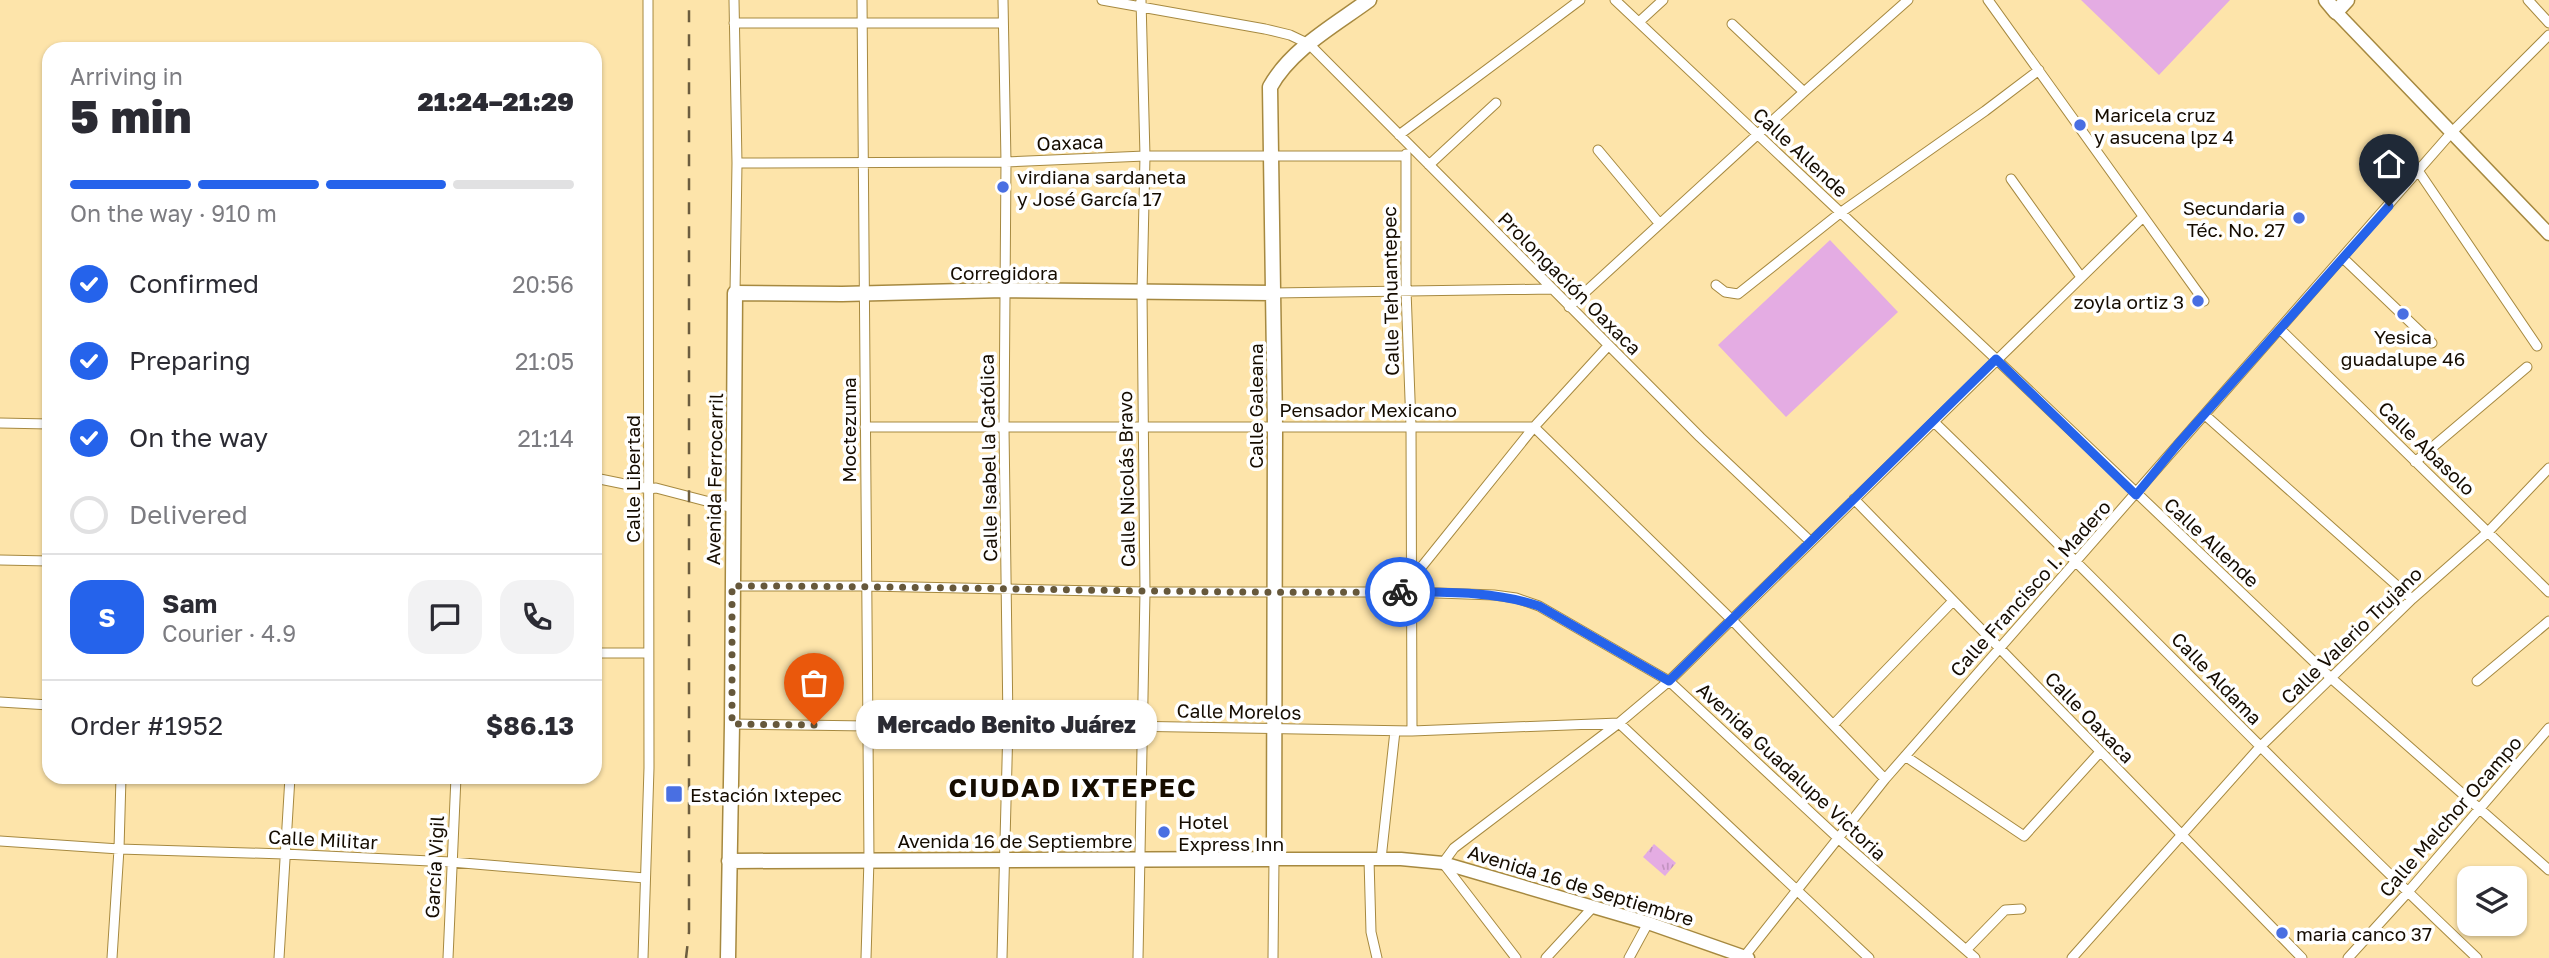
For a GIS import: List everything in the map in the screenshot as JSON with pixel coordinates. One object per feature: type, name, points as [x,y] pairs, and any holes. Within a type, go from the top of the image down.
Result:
[{"type":"main road","name":"Calle Galeana","points":[[1274,859],[1275,427],[1270,87],[1279,70],[1309,44],[1369,0]]},
{"type":"main road","points":[[2326,0],[2336,12],[2347,0]]},
{"type":"main road","name":"Corregidora","points":[[735,293],[865,294],[1004,290],[1273,293]]},
{"type":"main road","name":"Avenida Ferrocarril","points":[[728,958],[735,293]]},
{"type":"main road","name":"Avenida 16 de Septiembre","points":[[729,861],[1274,859]]},
{"type":"street","name":"Calle Libertad","points":[[643,958],[649,768],[648,0]]},
{"type":"street","name":"Avenida Ferrocarril","points":[[734,0],[737,163],[735,293]]},
{"type":"street","name":"Moctezuma","points":[[862,0],[869,859],[866,958]]},
{"type":"street","name":"Calle Isabel la Católica","points":[[1002,958],[1008,724],[1003,0]]},
{"type":"street","points":[[1102,0],[1141,4],[1265,29],[1290,35],[1309,44]]},
{"type":"street","points":[[1399,135],[1580,0]]},
{"type":"street","name":"Calle Allende","points":[[1615,0],[2331,678],[2549,870]]},
{"type":"street","points":[[1639,22],[1663,0]]},
{"type":"street","points":[[1569,307],[1908,0]]},
{"type":"street","points":[[1988,0],[2204,301]]},
{"type":"street","points":[[2528,0],[2549,23]]},
{"type":"street","name":"Calle Nicolás Bravo","points":[[1138,958],[1145,592],[1142,292],[1145,156],[1141,4]]},
{"type":"street","points":[[2336,12],[2549,234]]},
{"type":"street","points":[[734,23],[1002,23]]},
{"type":"street","points":[[1732,24],[1804,92]]},
{"type":"street","name":"Calle Francisco I. Madero","points":[[1746,957],[1885,779],[1998,649],[2452,132],[2549,34]]},
{"type":"street","name":"Prolongación Oaxaca","points":[[1309,44],[1608,346],[1811,541]]},
{"type":"street","points":[[1716,285],[1725,292],[1738,294],[1840,213],[2039,70]]},
{"type":"street","points":[[1429,165],[1496,103]]},
{"type":"street","name":"Calle Tehuantepec","points":[[1410,146],[1405,156],[1411,426],[1412,731]]},
{"type":"street","points":[[1598,150],[1659,223]]},
{"type":"street","name":"Oaxaca","points":[[737,163],[1006,162],[1145,156],[1405,156]]},
{"type":"street","points":[[2419,172],[2537,346]]},
{"type":"street","points":[[2011,179],[2081,277]]},
{"type":"street","points":[[1516,958],[1443,863],[1454,848],[1619,723],[1669,681],[2142,218]]},
{"type":"street","points":[[2343,258],[2432,344]]},
{"type":"street","points":[[1273,293],[1552,289]]},
{"type":"street","name":"Calle Abasolo","points":[[2280,328],[2549,592]]},
{"type":"street","points":[[1411,580],[1534,427],[1608,346]]},
{"type":"street","points":[[2415,462],[2527,367]]},
{"type":"street","points":[[2205,415],[2412,599]]},
{"type":"street","name":"Calle Aldama","points":[[1934,422],[2078,561],[2260,747],[2477,958]]},
{"type":"street","points":[[0,423],[42,424]]},
{"type":"street","name":"Pensador Mexicano","points":[[866,427],[1534,427]]},
{"type":"street","points":[[1534,427],[1732,620],[1885,779]]},
{"type":"street","name":"Calle Valerio Trujano","points":[[2074,957],[2260,747],[2412,599],[2488,532],[2549,468]]},
{"type":"street","points":[[602,479],[656,488],[733,508]]},
{"type":"street","name":"Calle Oaxaca","points":[[1854,499],[2302,958]]},
{"type":"street","points":[[0,560],[42,561]]},
{"type":"street","name":"Avenida Guadalupe Victoria","points":[[732,586],[1145,592],[1410,592],[1516,598],[1539,606],[1669,681],[1838,838],[1975,958]]},
{"type":"street","points":[[1833,725],[1953,601]]},
{"type":"street","points":[[2477,681],[2549,621]]},
{"type":"street","points":[[602,653],[648,653]]},
{"type":"street","points":[[0,702],[42,705]]},
{"type":"street","points":[[1619,723],[1869,958]]},
{"type":"street","name":"Calle Morelos","points":[[732,724],[1008,724],[1412,731],[1619,723]]},
{"type":"street","name":"Calle Melchor Ocampo","points":[[2348,958],[2549,728]]},
{"type":"street","points":[[1377,958],[1371,932],[1375,859],[1395,731]]},
{"type":"street","points":[[1905,756],[2024,835],[2100,752]]},
{"type":"street","points":[[112,958],[121,784]]},
{"type":"street","points":[[279,958],[289,784]]},
{"type":"street","name":"García Vigil","points":[[447,958],[456,784]]},
{"type":"street","name":"Calle Militar","points":[[0,841],[119,849],[451,863],[645,878]]},
{"type":"street","points":[[1273,958],[1274,859]]},
{"type":"street","name":"Avenida 16 de Septiembre","points":[[1274,859],[1375,859],[1443,863],[1648,923],[1746,957]]},
{"type":"street","points":[[1546,958],[1593,906]]},
{"type":"street","points":[[1966,950],[2005,910],[2021,909]]},
{"type":"street","points":[[1629,958],[1648,923]]},
{"type":"green space","points":[[2081,0],[2230,0],[2159,75]]},
{"type":"green space","points":[[1830,240],[1898,312],[1786,417],[1718,345]]},
{"type":"green space","points":[[1654,844],[1676,863],[1665,876],[1643,857]]},
{"type":"railway","points":[[686,958],[689,932],[689,0]]},
{"type":"way so far","points":[[814,725],[732,724],[732,586],[1145,592],[1400,592]]},
{"type":"place","name":"Maricela cruz y asucena lpz 4","points":[[2080,125]]},
{"type":"place","name":"virdiana sardaneta y José García 17","points":[[1003,187]]},
{"type":"place","name":"Secundaria Téc. No. 27","points":[[2299,218]]},
{"type":"place","name":"zoyla ortiz 3","points":[[2198,301]]},
{"type":"place","name":"Yesica guadalupe 46","points":[[2403,314]]},
{"type":"place","name":"Mercado Benito Juárez","points":[[814,725]]},
{"type":"place","name":"Estación Ixtepec","points":[[674,794]]},
{"type":"place","name":"Hotel Express Inn","points":[[1164,832]]},
{"type":"place","name":"maria canco 37","points":[[2282,933]]},
{"type":"district","name":"CIUDAD IXTEPEC","points":[[1073,787]]},
{"type":"route","points":[[1400,592],[1516,598],[1539,606],[1669,681],[1996,359],[2136,495],[2389,206]]}]
